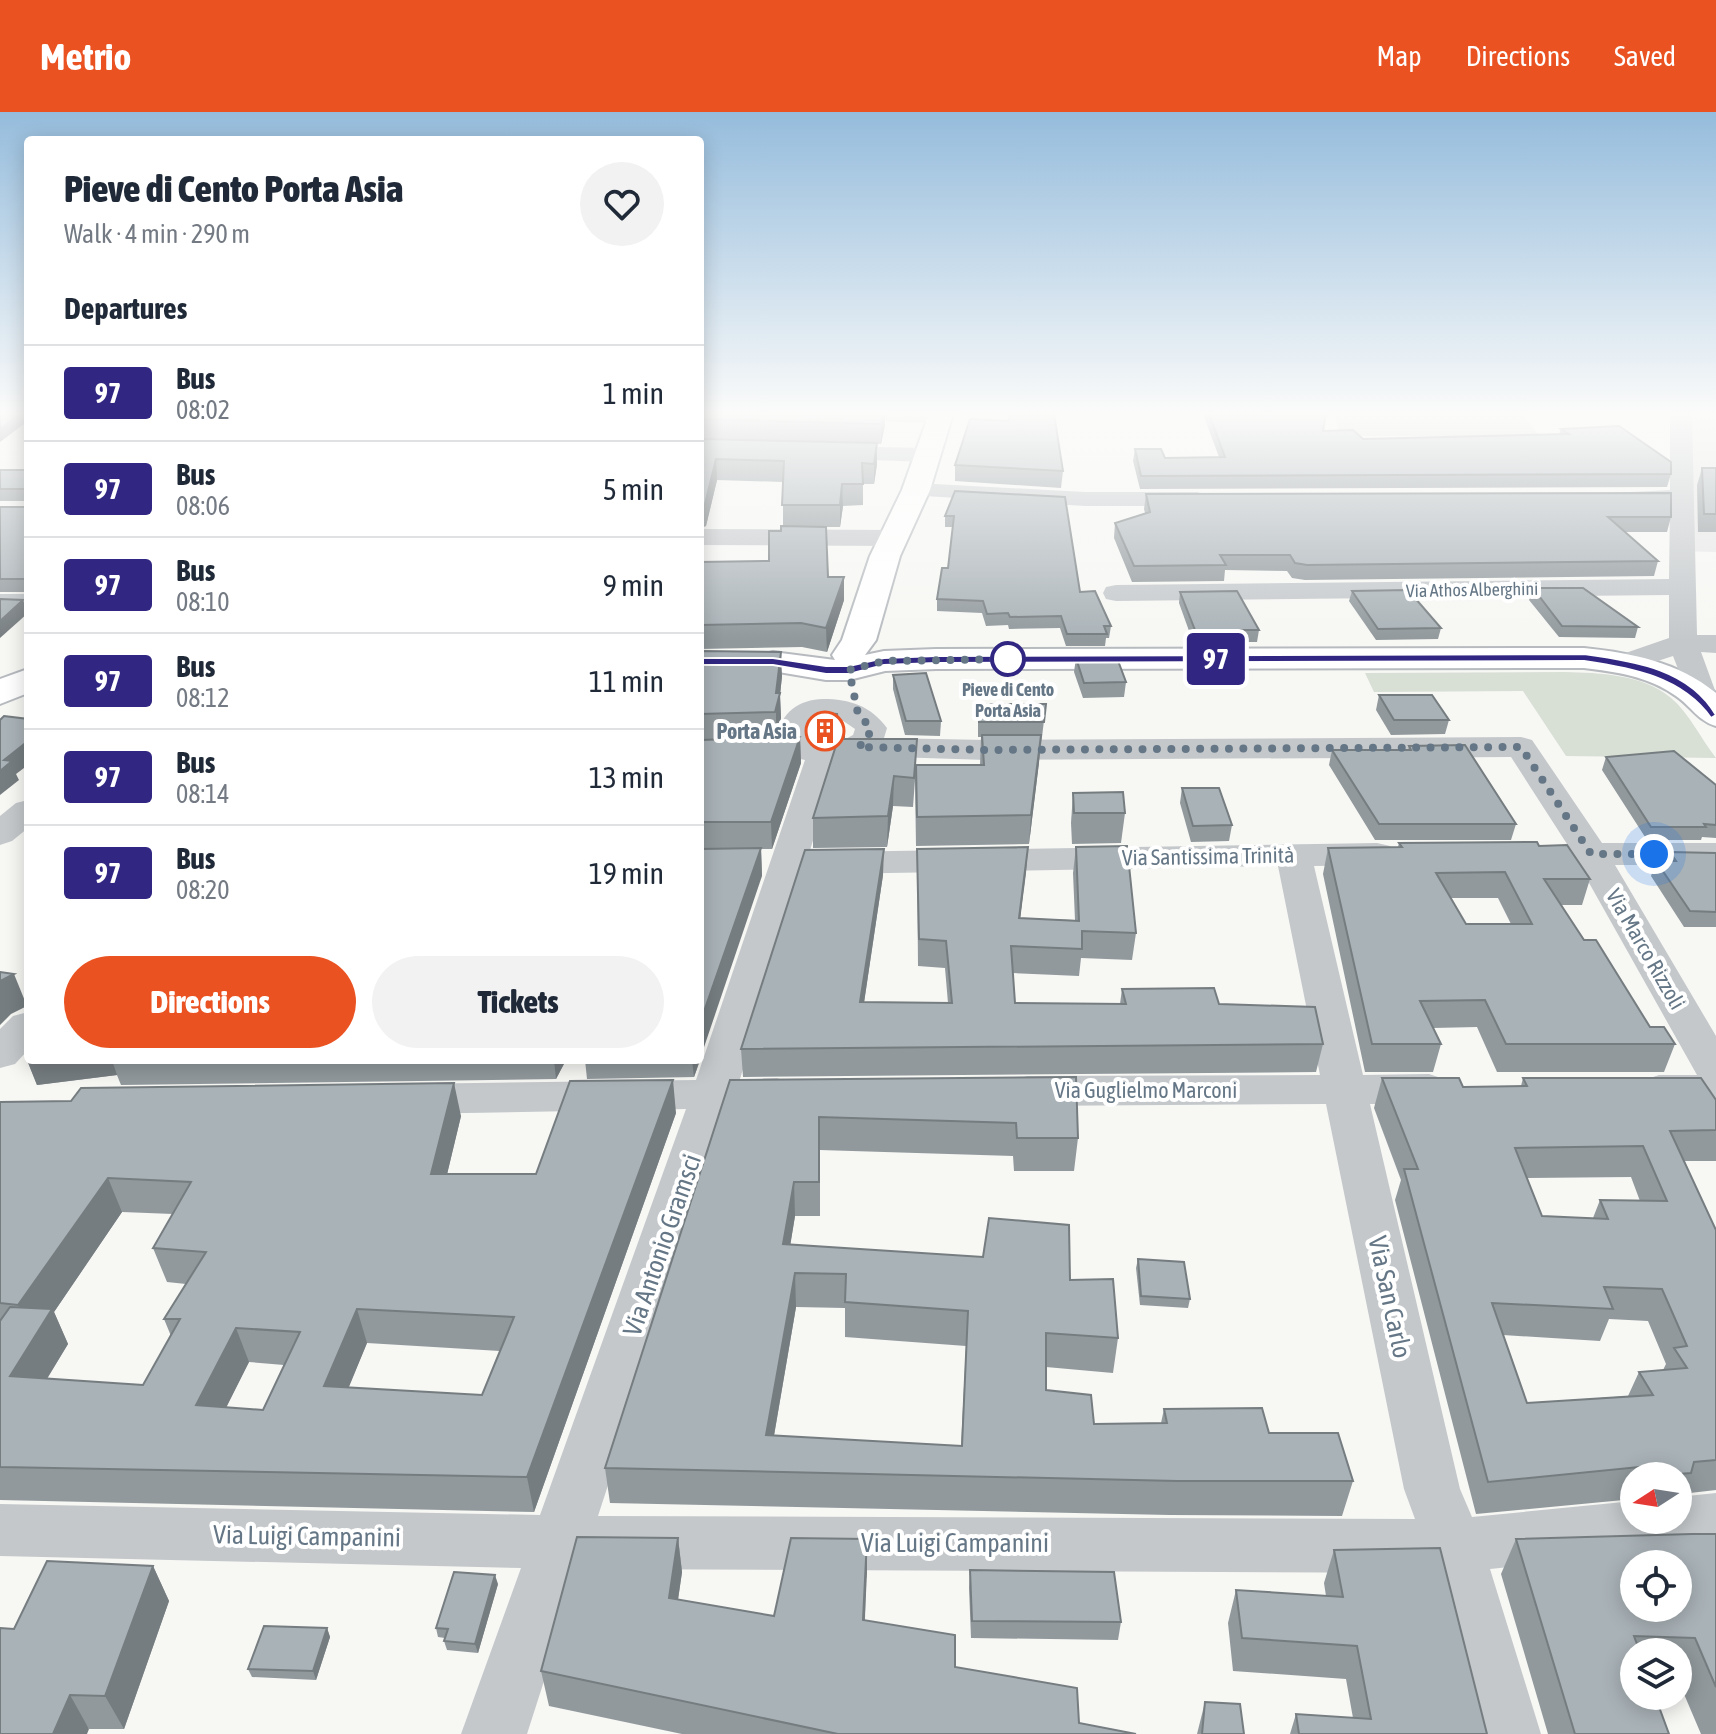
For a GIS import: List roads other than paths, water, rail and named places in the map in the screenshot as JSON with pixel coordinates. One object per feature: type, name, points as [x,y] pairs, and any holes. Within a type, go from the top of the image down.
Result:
[{"type":"main road","points":[[864,659],[859,640],[876,582],[916,490]]},
{"type":"main road","points":[[786,680],[864,659],[1513,656],[1584,658],[1624,663],[1680,682],[1709,706]]},
{"type":"main road","points":[[0,693],[24,681]]},
{"type":"street","points":[[916,490],[1085,499],[1221,499]]},
{"type":"street","points":[[1683,490],[1683,643],[1709,706]]},
{"type":"street","points":[[1590,498],[1683,497]]},
{"type":"street","points":[[704,537],[893,538]]},
{"type":"street","name":"Via Athos Alberghini","points":[[1116,593],[1683,587]]},
{"type":"street","points":[[0,602],[24,602]]},
{"type":"street","points":[[1624,663],[1683,643],[1716,644]]},
{"type":"street","points":[[858,714],[864,659]]},
{"type":"street","points":[[766,752],[811,752],[858,747],[867,740],[871,728],[858,714],[829,708],[786,680]]},
{"type":"street","name":"Via Antonio Gramsci","points":[[494,1734],[713,1094],[786,863],[811,752],[794,738],[795,722],[786,680]]},
{"type":"street","name":"Via Marco Rizzoli","points":[[858,747],[987,750],[1521,747],[1591,854],[1716,1072]]},
{"type":"street","points":[[0,834],[24,813]]},
{"type":"street","name":"Via San Carlo","points":[[1293,854],[1432,1489],[1454,1546],[1508,1734]]},
{"type":"street","name":"Via Santissima Trinità","points":[[747,863],[1403,854]]},
{"type":"street","points":[[1544,854],[1716,854]]},
{"type":"street","points":[[0,1054],[24,1029]]},
{"type":"street","name":"Via Guglielmo Marconi","points":[[989,1092],[1469,1089]]},
{"type":"street","points":[[1623,1090],[1716,1090]]},
{"type":"street","points":[[364,1099],[817,1093]]},
{"type":"street","name":"Via Luigi Campanini","points":[[0,1530],[561,1542],[1454,1546],[1716,1519]]},
{"type":"place","name":"Pieve di Cento Porta Asia","points":[[1008,659]]},
{"type":"place","name":"Porta Asia","points":[[825,731]]}]
